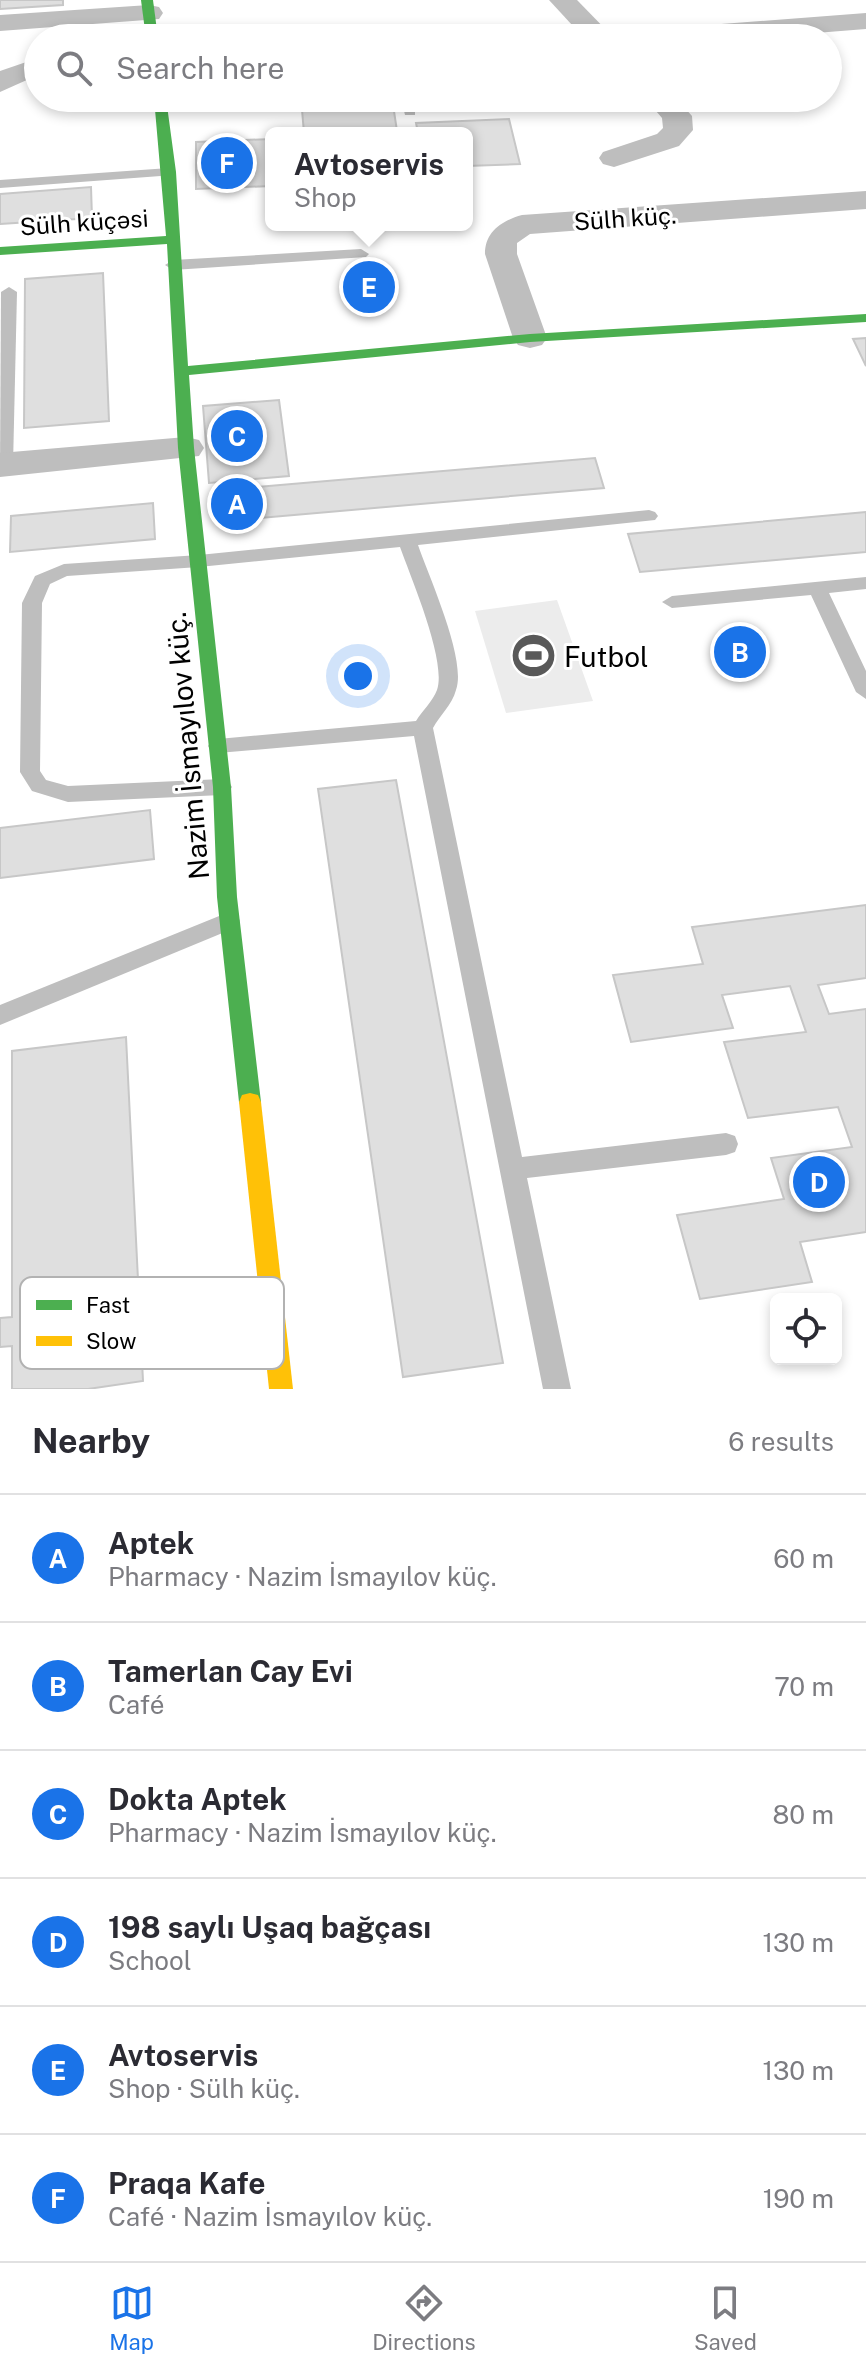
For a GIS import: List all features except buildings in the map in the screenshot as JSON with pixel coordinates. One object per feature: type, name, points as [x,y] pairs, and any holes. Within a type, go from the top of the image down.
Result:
[{"type":"street","points":[[562,0],[586,24]]},
{"type":"street","points":[[0,23],[150,17]]},
{"type":"street","points":[[826,24],[866,21]]},
{"type":"street","points":[[0,83],[24,70]]},
{"type":"street","name":"Nazim İsmayılov küç.","points":[[162,112],[169,172],[186,448],[222,787],[229,921],[269,1277]]},
{"type":"street","points":[[614,158],[668,140],[678,130],[677,116],[673,112]]},
{"type":"street","name":"Sülh küç.","points":[[530,338],[501,254],[501,240],[522,225],[862,208]]},
{"type":"street","name":"Sülh küçəsi","points":[[0,251],[172,240]]},
{"type":"street","points":[[181,371],[530,338],[866,318]]},
{"type":"street","points":[[2,465],[186,448]]},
{"type":"street","name":"Nazim İsmayılov küç.","points":[[279,1369],[281,1389]]},
{"type":"lane","points":[[0,184],[169,172]]},
{"type":"lane","points":[[173,265],[361,254]]},
{"type":"lane","points":[[2,465],[9,292]]},
{"type":"lane","points":[[222,787],[68,794],[39,786],[30,772],[32,603],[42,580],[64,570],[199,561],[649,516]]},
{"type":"lane","points":[[407,539],[447,663],[448,685],[442,700],[427,716],[423,728],[557,1389]]},
{"type":"lane","points":[[672,602],[866,583]]},
{"type":"lane","points":[[817,588],[866,692]]},
{"type":"lane","points":[[218,746],[423,728]]},
{"type":"lane","points":[[0,1015],[229,921]]},
{"type":"lane","points":[[514,1169],[726,1144]]},
{"type":"shaded area","name":"Futbol","points":[[557,600],[593,701],[506,713],[475,611]]},
{"type":"traffic: fast","points":[[147,0],[150,24]]},
{"type":"traffic: fast","points":[[162,112],[169,172],[186,448],[222,787],[227,897],[250,1102]]},
{"type":"traffic: fast","points":[[0,251],[172,240]]},
{"type":"traffic: fast","points":[[181,371],[530,338],[866,318]]},
{"type":"traffic: slow","points":[[250,1102],[269,1277]]},
{"type":"traffic: slow","points":[[279,1369],[281,1389]]},
{"type":"place","name":"Praqa Kafe","points":[[227,163]]},
{"type":"place","name":"Avtoservis","points":[[369,287]]},
{"type":"place","name":"Dokta Aptek","points":[[237,436]]},
{"type":"place","name":"Aptek","points":[[237,504]]},
{"type":"place","name":"Tamerlan Cay Evi","points":[[740,652]]},
{"type":"place","name":"Futbol","points":[[533,656]]},
{"type":"place","name":"198 saylı Uşaq bağçası","points":[[819,1182]]}]
